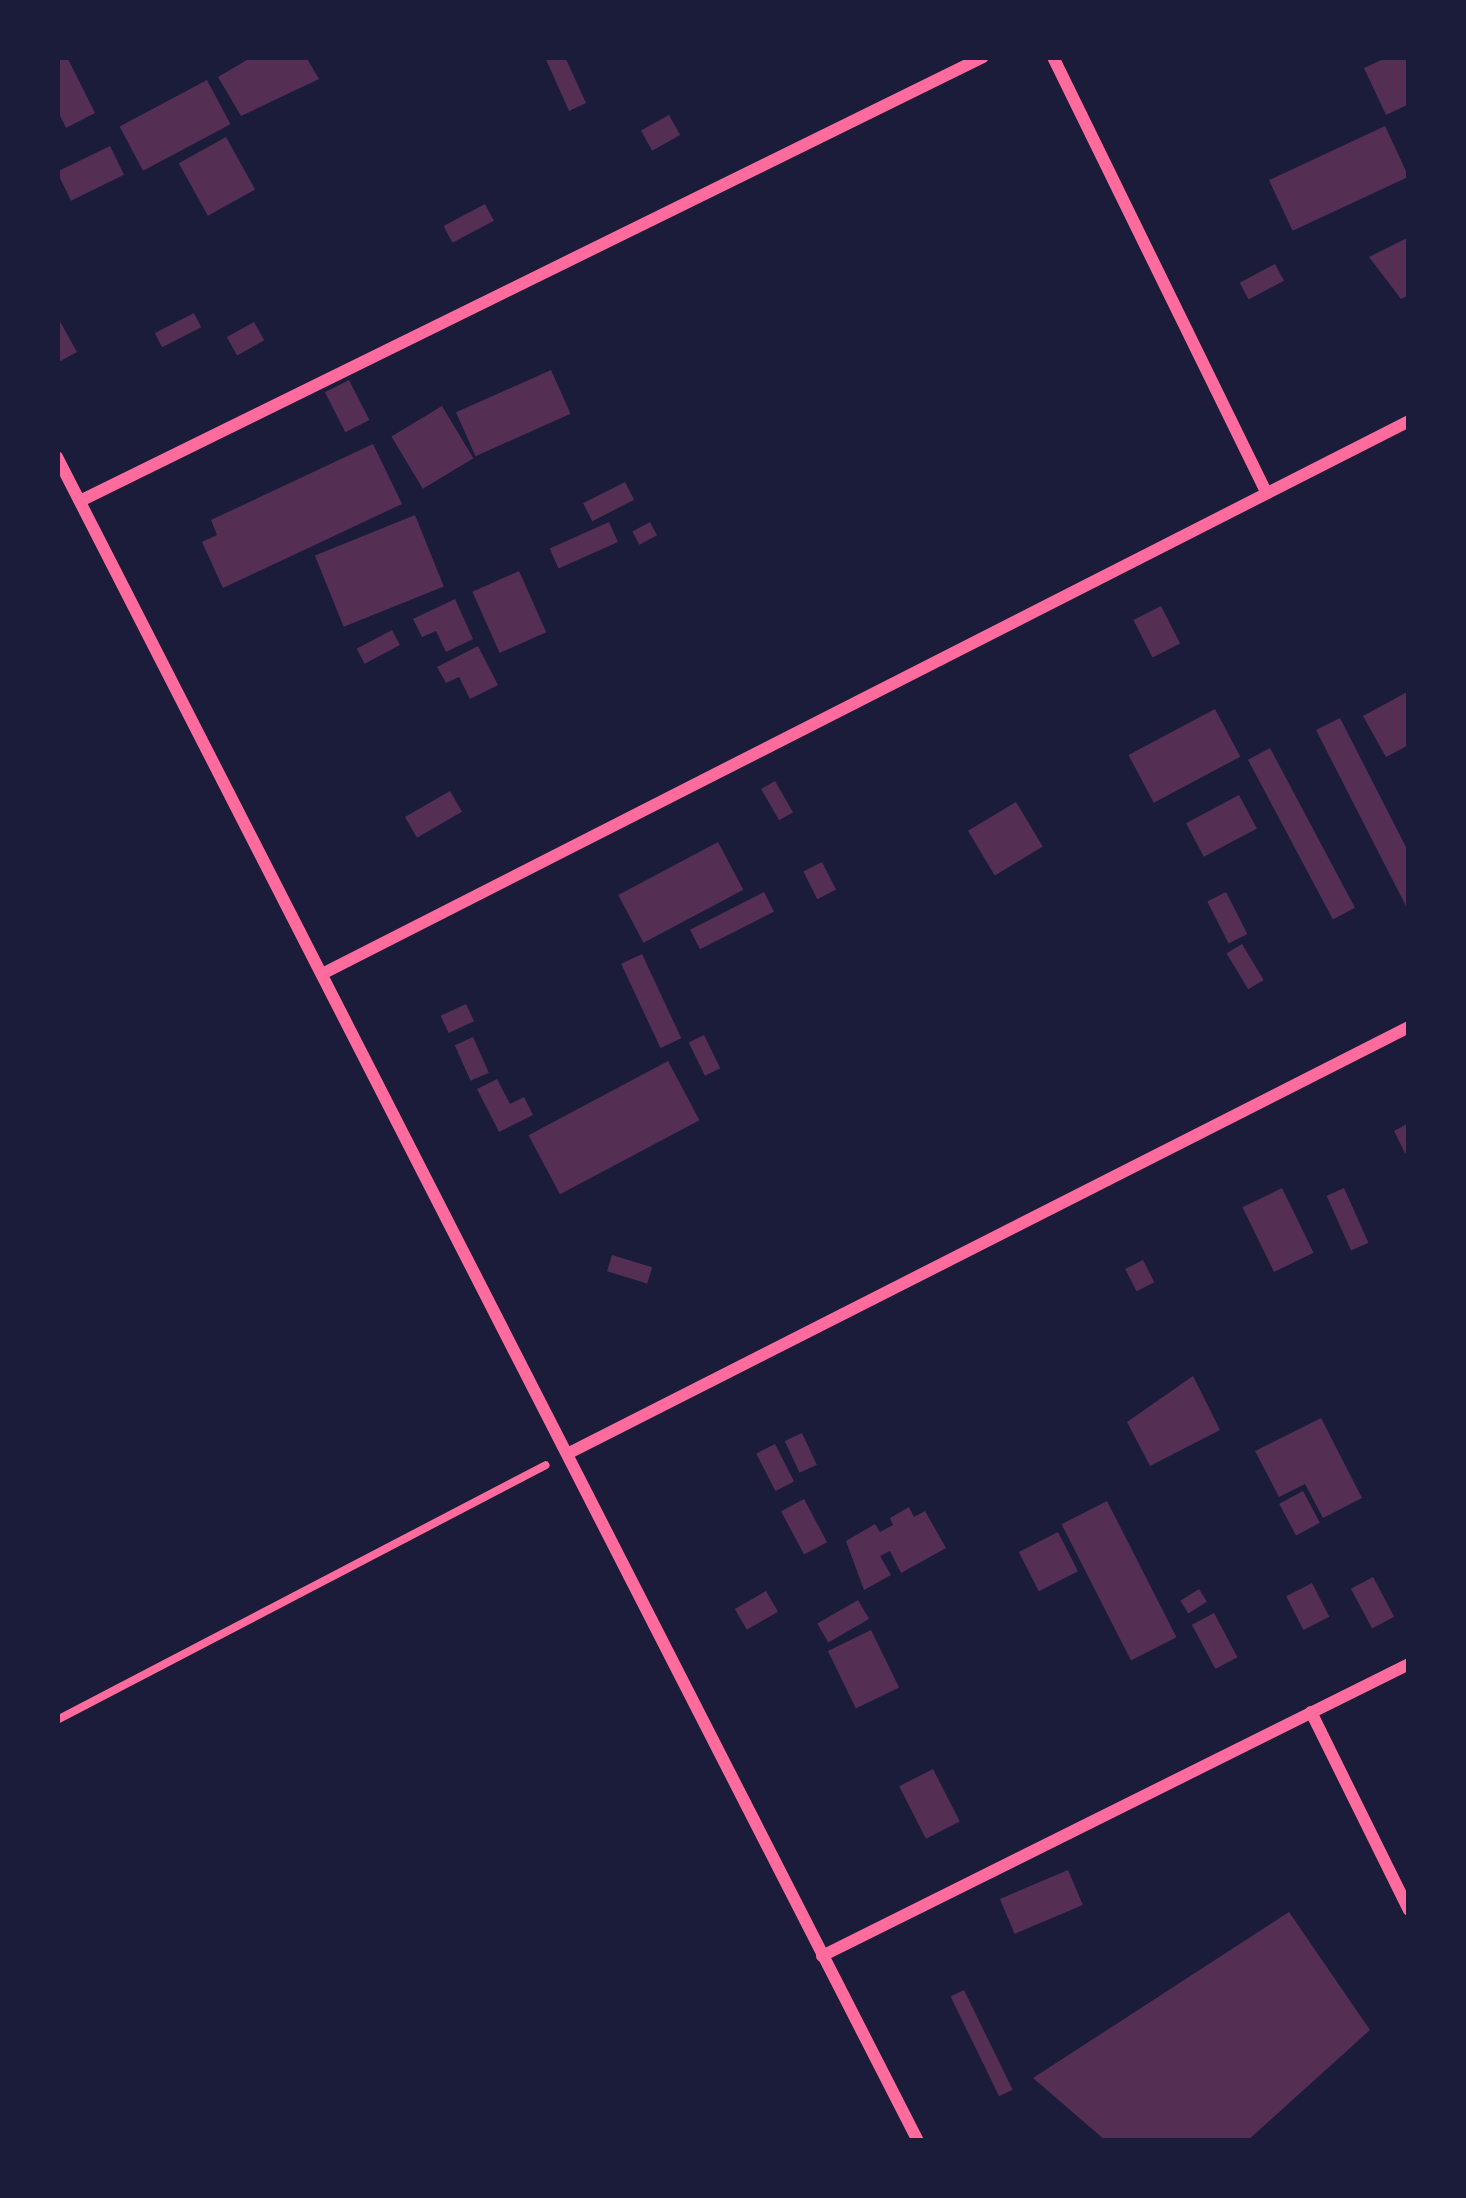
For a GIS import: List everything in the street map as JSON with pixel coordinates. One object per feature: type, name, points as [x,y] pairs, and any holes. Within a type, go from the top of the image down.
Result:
[{"type":"street","points":[[80,501],[983,57]]},
{"type":"street","points":[[1053,57],[1267,493]]},
{"type":"street","points":[[322,974],[1409,421]]},
{"type":"street","points":[[57,457],[918,2141]]},
{"type":"street","points":[[568,1454],[1409,1027]]},
{"type":"street","points":[[822,1955],[1409,1664]]},
{"type":"street","points":[[1311,1712],[1409,1910]]},
{"type":"path","points":[[57,1720],[568,1454]]},
{"type":"building","points":[[57,57],[67,57],[95,113],[66,128],[57,109]]},
{"type":"building","points":[[252,57],[306,57],[319,79],[241,116],[218,77]]},
{"type":"building","points":[[545,57],[565,57],[586,103],[569,111]]},
{"type":"building","points":[[1388,57],[1409,57],[1409,104],[1386,115],[1364,68]]},
{"type":"building","points":[[207,80],[230,124],[143,171],[120,126]]},
{"type":"building","points":[[669,115],[680,135],[652,151],[641,131]]},
{"type":"building","points":[[1385,126],[1409,177],[1293,231],[1269,180]]},
{"type":"building","points":[[226,137],[255,189],[208,216],[179,163]]},
{"type":"building","points":[[110,146],[124,175],[71,201],[57,172]]},
{"type":"building","points":[[485,204],[494,221],[452,243],[444,226]]},
{"type":"building","points":[[1409,237],[1409,295],[1401,299],[1369,257]]},
{"type":"building","points":[[1275,264],[1284,281],[1249,300],[1240,283]]},
{"type":"building","points":[[194,313],[201,327],[162,347],[155,333]]},
{"type":"building","points":[[57,316],[77,352],[57,363]]},
{"type":"building","points":[[254,322],[264,340],[237,355],[227,337]]},
{"type":"building","points":[[551,370],[571,414],[476,456],[456,412]]},
{"type":"building","points":[[349,380],[369,420],[345,432],[325,392]]},
{"type":"building","points":[[442,406],[473,458],[423,489],[391,436]]},
{"type":"building","points":[[373,444],[402,504],[223,588],[202,542],[217,535],[211,520]]},
{"type":"building","points":[[625,482],[634,500],[592,521],[583,503]]},
{"type":"building","points":[[415,515],[444,586],[344,627],[315,555]]},
{"type":"building","points":[[609,522],[618,542],[559,569],[550,548]]},
{"type":"building","points":[[650,522],[657,535],[639,545],[632,531]]},
{"type":"building","points":[[519,571],[546,632],[500,653],[472,592]]},
{"type":"building","points":[[455,599],[473,639],[446,652],[436,631],[422,637],[413,619]]},
{"type":"building","points":[[1161,606],[1180,643],[1152,657],[1133,620]]},
{"type":"building","points":[[392,630],[400,645],[365,664],[357,649]]},
{"type":"building","points":[[478,646],[498,685],[470,699],[459,677],[446,683],[437,667]]},
{"type":"building","points":[[1409,691],[1409,745],[1386,757],[1363,716]]},
{"type":"building","points":[[1215,709],[1240,757],[1154,803],[1128,755]]},
{"type":"building","points":[[1340,718],[1409,853],[1409,912],[1316,730]]},
{"type":"building","points":[[1270,748],[1355,908],[1333,920],[1248,760]]},
{"type":"building","points":[[775,781],[793,812],[779,820],[761,789]]},
{"type":"building","points":[[450,791],[462,812],[417,838],[405,817]]},
{"type":"building","points":[[1239,795],[1257,829],[1204,857],[1186,823]]},
{"type":"building","points":[[1016,802],[1043,847],[995,875],[968,831]]},
{"type":"building","points":[[718,842],[743,890],[644,943],[618,895]]},
{"type":"building","points":[[822,862],[836,890],[817,899],[803,872]]},
{"type":"building","points":[[764,892],[774,912],[700,949],[690,930]]},
{"type":"building","points":[[1226,892],[1247,934],[1229,943],[1207,902]]},
{"type":"building","points":[[1242,944],[1264,980],[1248,989],[1227,953]]},
{"type":"building","points":[[642,954],[681,1038],[660,1048],[621,964]]},
{"type":"building","points":[[466,1004],[474,1021],[449,1033],[441,1016]]},
{"type":"building","points":[[704,1035],[720,1068],[705,1076],[689,1042]]},
{"type":"building","points":[[473,1037],[489,1073],[471,1081],[455,1045]]},
{"type":"building","points":[[668,1061],[699,1120],[560,1194],[528,1135]]},
{"type":"building","points":[[497,1079],[510,1104],[524,1097],[533,1115],[499,1132],[477,1089]]},
{"type":"building","points":[[1409,1123],[1409,1151],[1405,1153],[1394,1131]]},
{"type":"building","points":[[1282,1188],[1314,1253],[1274,1272],[1242,1207]]},
{"type":"building","points":[[1344,1188],[1368,1243],[1351,1251],[1327,1196]]},
{"type":"building","points":[[612,1255],[652,1267],[647,1284],[607,1271]]},
{"type":"building","points":[[1143,1260],[1154,1282],[1137,1291],[1125,1269]]},
{"type":"building","points":[[1193,1376],[1220,1430],[1150,1466],[1127,1422]]},
{"type":"building","points":[[1321,1418],[1362,1498],[1323,1518],[1305,1484],[1279,1497],[1255,1451]]},
{"type":"building","points":[[802,1433],[817,1465],[800,1473],[785,1441]]},
{"type":"building","points":[[775,1444],[794,1481],[775,1491],[756,1454]]},
{"type":"building","points":[[1303,1491],[1320,1523],[1296,1535],[1279,1504]]},
{"type":"building","points":[[804,1499],[827,1542],[804,1554],[781,1511]]},
{"type":"building","points":[[1107,1501],[1176,1637],[1131,1660],[1062,1524]]},
{"type":"building","points":[[909,1507],[914,1517],[925,1511],[946,1548],[901,1573],[890,1551],[880,1556],[891,1575],[864,1590],[846,1541],[875,1524],[880,1532],[893,1525],[890,1518]]},
{"type":"building","points":[[1058,1532],[1078,1571],[1039,1591],[1019,1552]]},
{"type":"building","points":[[1373,1577],[1394,1617],[1372,1628],[1351,1589]]},
{"type":"building","points":[[1312,1583],[1329,1617],[1303,1630],[1286,1596]]},
{"type":"building","points":[[1199,1589],[1207,1602],[1188,1613],[1180,1601]]},
{"type":"building","points":[[766,1591],[778,1612],[747,1630],[735,1609]]},
{"type":"building","points":[[858,1600],[869,1619],[828,1643],[817,1624]]},
{"type":"building","points":[[1214,1613],[1237,1657],[1215,1669],[1192,1625]]},
{"type":"building","points":[[871,1630],[899,1688],[856,1709],[828,1651]]},
{"type":"building","points":[[933,1769],[960,1822],[926,1839],[899,1786]]},
{"type":"building","points":[[1068,1870],[1083,1905],[1015,1934],[1000,1899]]},
{"type":"building","points":[[1289,1912],[1370,2030],[1247,2141],[1106,2141],[1033,2078]]},
{"type":"building","points":[[964,1990],[1013,2090],[999,2096],[951,1997]]}]
